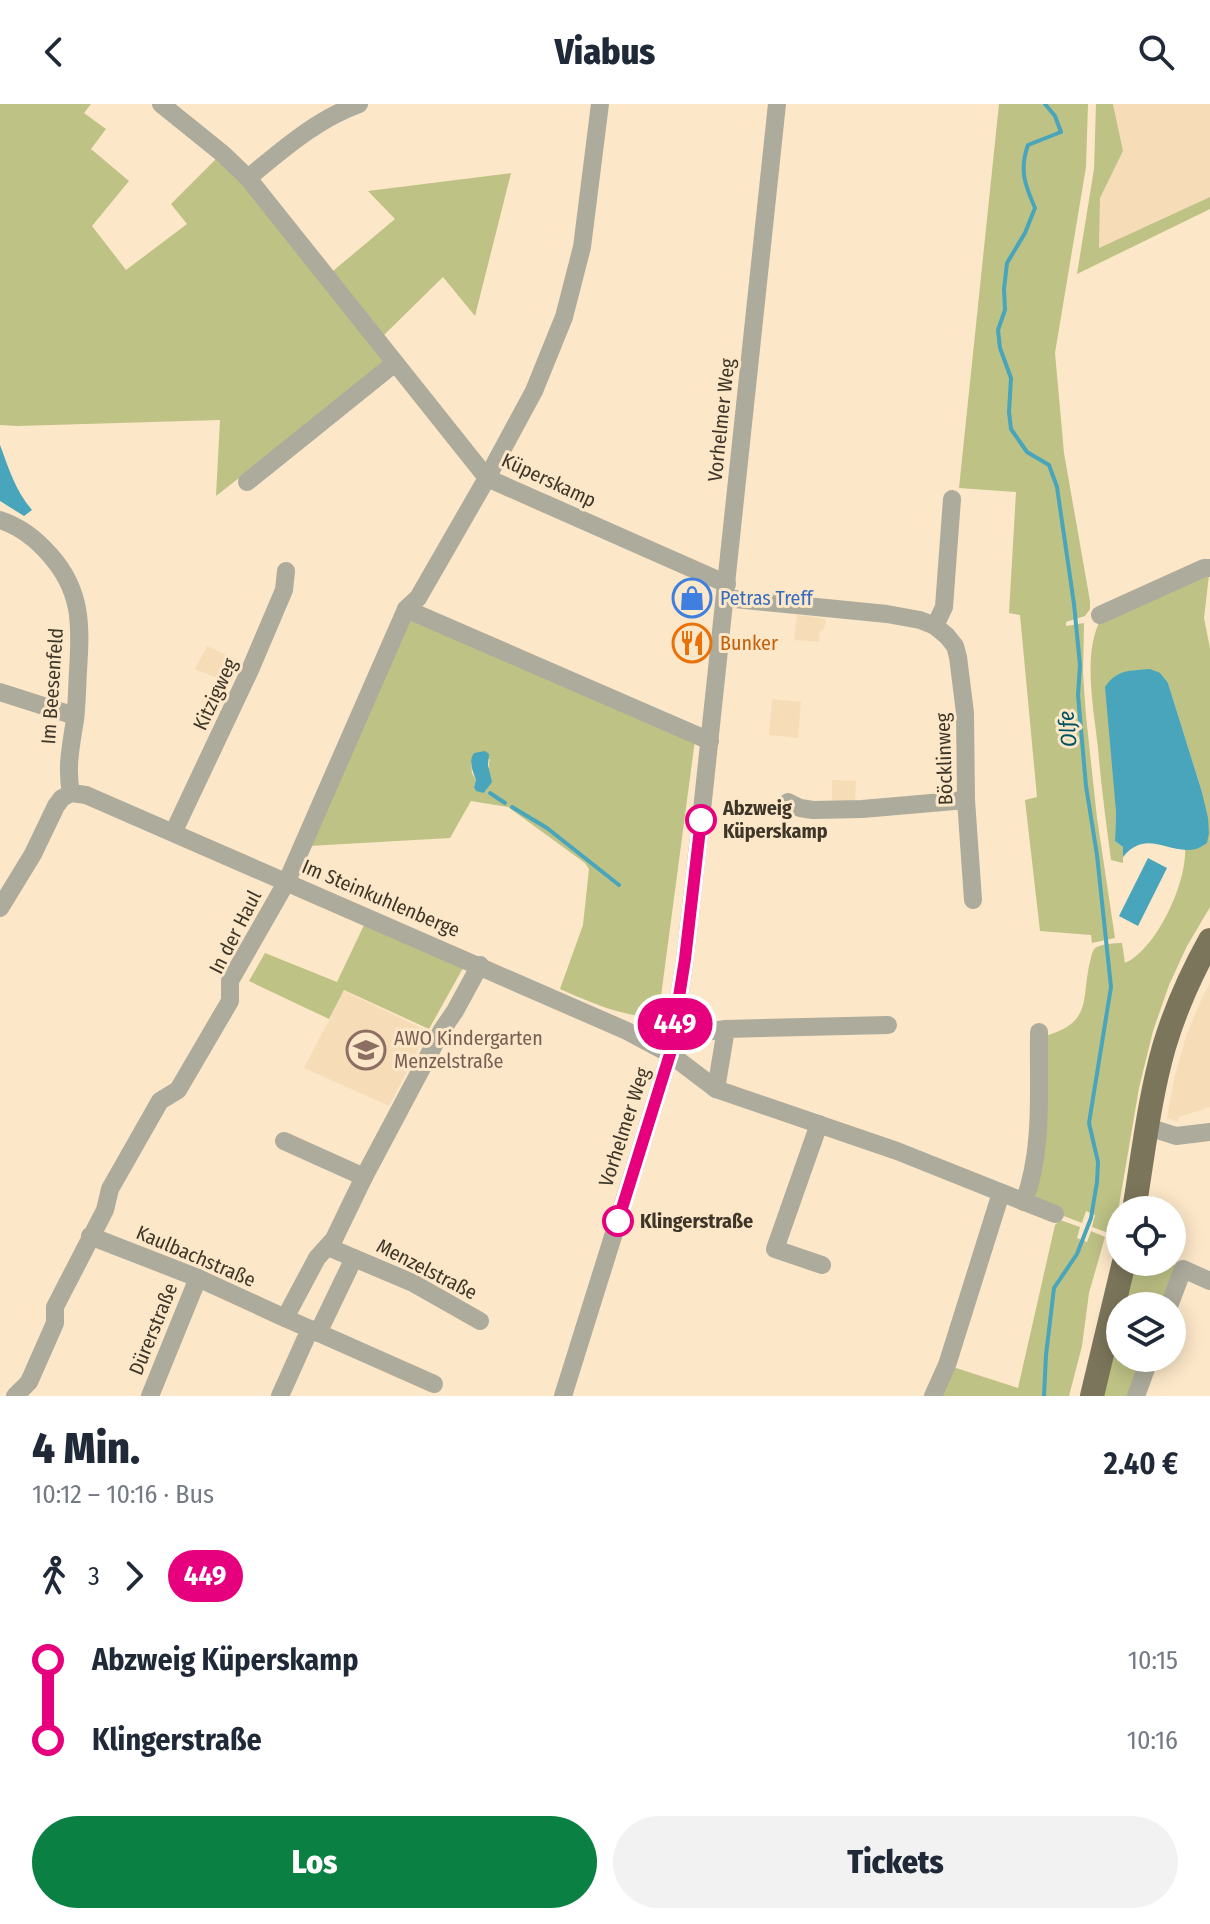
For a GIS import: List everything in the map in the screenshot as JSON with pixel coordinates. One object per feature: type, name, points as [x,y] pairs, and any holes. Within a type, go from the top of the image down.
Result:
[{"type":"main road","points":[[1136,1196],[1164,1048],[1194,968],[1210,940]]},
{"type":"main road","points":[[1092,1396],[1121,1276]]},
{"type":"street","name":"Küperskamp","points":[[161,104],[248,178],[487,478],[726,591]]},
{"type":"street","points":[[248,178],[288,145],[340,111],[359,104]]},
{"type":"street","name":"In der Haul","points":[[15,1396],[29,1382],[55,1323],[55,1307],[105,1210],[110,1189],[160,1101],[178,1090],[230,1001],[230,981],[287,881],[406,609],[418,598],[534,391],[564,317],[582,247],[600,104]]},
{"type":"street","name":"Vorhelmer Weg","points":[[563,1396],[670,1054],[685,959],[710,741],[777,104]]},
{"type":"street","points":[[247,482],[395,363]]},
{"type":"street","points":[[726,591],[887,614],[935,626],[944,607],[952,499]]},
{"type":"street","name":"Im Beesenfeld","points":[[0,520],[28,535],[61,567],[79,611],[75,716],[68,763],[71,793]]},
{"type":"street","points":[[1100,615],[1210,568]]},
{"type":"street","name":"Kitzigweg","points":[[174,831],[256,657],[284,590],[286,571]]},
{"type":"street","points":[[406,609],[710,741]]},
{"type":"street","name":"Böcklinweg","points":[[935,626],[955,646],[958,657],[965,713],[966,800],[973,900]]},
{"type":"street","points":[[0,692],[75,716]]},
{"type":"street","points":[[0,908],[33,854],[56,806],[71,793]]},
{"type":"street","name":"Im Steinkuhlenberge","points":[[71,793],[86,795],[174,831],[627,1031],[670,1054]]},
{"type":"street","points":[[788,802],[813,810],[966,800]]},
{"type":"street","points":[[434,1384],[285,1318],[317,1258],[334,1239],[442,1030],[480,965]]},
{"type":"street","name":"Vorhelmer Weg","points":[[670,1054],[691,1034],[726,1029],[888,1025]]},
{"type":"street","points":[[716,1089],[726,1029]]},
{"type":"street","points":[[1024,1202],[1033,1177],[1037,1152],[1039,1032]]},
{"type":"street","points":[[670,1054],[716,1089],[897,1151],[1055,1214]]},
{"type":"street","points":[[819,1124],[775,1249],[822,1265]]},
{"type":"street","points":[[1148,1127],[1176,1136],[1210,1132]]},
{"type":"street","points":[[284,1141],[364,1177]]},
{"type":"street","points":[[933,1396],[947,1365],[1001,1193]]},
{"type":"street","name":"Kaulbachstraße","points":[[90,1236],[198,1278],[285,1318]]},
{"type":"street","name":"Menzelstraße","points":[[328,1247],[413,1283],[480,1321]]},
{"type":"street","name":"Menzelstraße","points":[[280,1396],[354,1258]]},
{"type":"street","points":[[1174,1292],[1183,1269],[1210,1281]]},
{"type":"street","name":"Dürerstraße","points":[[150,1396],[198,1278]]},
{"type":"street","points":[[1136,1396],[1145,1372]]},
{"type":"shaded area","points":[[1113,104],[1210,104],[1210,197],[1099,248],[1100,198],[1123,151]]},
{"type":"shaded area","points":[[797,615],[826,619],[819,642],[794,640]]},
{"type":"shaded area","points":[[207,646],[242,662],[230,683],[195,669]]},
{"type":"shaded area","points":[[772,699],[801,702],[798,738],[769,735]]},
{"type":"shaded area","points":[[832,780],[856,781],[855,803],[832,803]]},
{"type":"shaded area","points":[[1210,983],[1210,1107],[1179,1117],[1178,1122],[1167,1118],[1174,1079],[1186,1036]]},
{"type":"shaded area","name":"AWO Kindergarten Menzelstraße","points":[[344,991],[428,1031],[389,1106],[304,1068]]},
{"type":"green space","points":[[0,104],[91,104],[84,113],[106,129],[91,149],[129,181],[92,226],[126,270],[187,224],[171,204],[216,159],[240,181],[386,363],[216,496],[220,420],[0,425]]},
{"type":"green space","points":[[999,104],[1088,104],[1086,167],[1055,353],[1064,453],[1090,601],[1090,609],[1085,616],[1066,622],[1066,626],[1084,623],[1086,716],[1115,938],[1092,943],[1091,935],[1040,931],[1025,800],[1037,797],[1020,615],[1009,613],[1016,492],[959,488]]},
{"type":"green space","points":[[1096,104],[1113,104],[1123,151],[1100,198],[1099,248],[1210,197],[1210,209],[1077,274],[1094,169]]},
{"type":"green space","points":[[511,173],[475,316],[443,277],[384,335],[333,271],[395,219],[368,191]]},
{"type":"green space","points":[[1209,575],[1204,618],[1210,648],[1210,907],[1169,985],[1153,1031],[1139,1088],[1121,1196],[1106,1196],[1106,1232],[1092,1227],[1095,1215],[1086,1211],[1082,1223],[1035,1200],[1045,1036],[1061,1030],[1079,1015],[1092,954],[1096,948],[1122,943],[1125,963],[1148,944],[1175,896],[1185,849],[1196,849],[1209,833],[1202,792],[1168,683],[1116,811],[1115,841],[1123,847],[1123,863],[1111,860],[1092,699],[1092,648],[1101,619]]},
{"type":"green space","points":[[410,615],[695,740],[656,1017],[619,1012],[560,989],[583,925],[589,869],[508,807],[471,801],[450,838],[309,846]],"holes":[[[490,759],[490,781],[484,793],[474,787],[476,780],[471,762]]]},
{"type":"green space","points":[[364,925],[463,968],[429,1029],[344,990],[329,1019],[249,981],[265,953],[337,982]]},
{"type":"green space","points":[[1060,1220],[1080,1227],[1077,1238],[1087,1242],[1091,1231],[1105,1237],[1089,1293],[1082,1346],[1069,1396],[937,1396],[950,1366],[1018,1388],[1055,1225]]},
{"type":"green space","points":[[1131,1276],[1174,1276],[1168,1292],[1127,1292]]},
{"type":"green space","points":[[1108,1372],[1139,1372],[1130,1396],[1102,1396]]},
{"type":"water","points":[[0,445],[17,487],[32,510],[24,516],[0,501]]},
{"type":"water","points":[[1150,669],[1160,673],[1168,683],[1202,792],[1209,833],[1207,843],[1196,849],[1176,849],[1149,843],[1140,844],[1123,857],[1123,847],[1115,841],[1116,811],[1105,687],[1119,674]]},
{"type":"water","points":[[485,751],[489,754],[492,782],[484,793],[476,791],[474,787],[476,780],[471,763],[474,753]]},
{"type":"water","points":[[1148,858],[1167,868],[1138,926],[1119,916]]},
{"type":"waterway","name":"Olfe","points":[[1044,1396],[1054,1288],[1077,1254],[1091,1218],[1097,1182],[1098,1162],[1089,1123],[1111,987],[1086,786],[1074,604],[1057,487],[1049,465],[1027,452],[1011,429],[1011,378],[1000,348],[998,330],[1005,310],[1007,263],[1025,233],[1035,208],[1024,177],[1028,145],[1061,132],[1055,116],[1045,104]]},
{"type":"waterway","points":[[490,793],[505,803]]},
{"type":"waterway","points":[[512,807],[547,828],[619,885]]},
{"type":"bus line","name":"449","points":[[618,1221],[670,1054],[701,820]]},
{"type":"place","name":"Petras Treff","points":[[692,598]]},
{"type":"place","name":"Bunker","points":[[692,643]]},
{"type":"place","name":"Abzweig Küperskamp","points":[[701,820]]},
{"type":"place","name":"AWO Kindergarten Menzelstraße","points":[[366,1050]]},
{"type":"place","name":"Klingerstraße","points":[[618,1221]]}]
